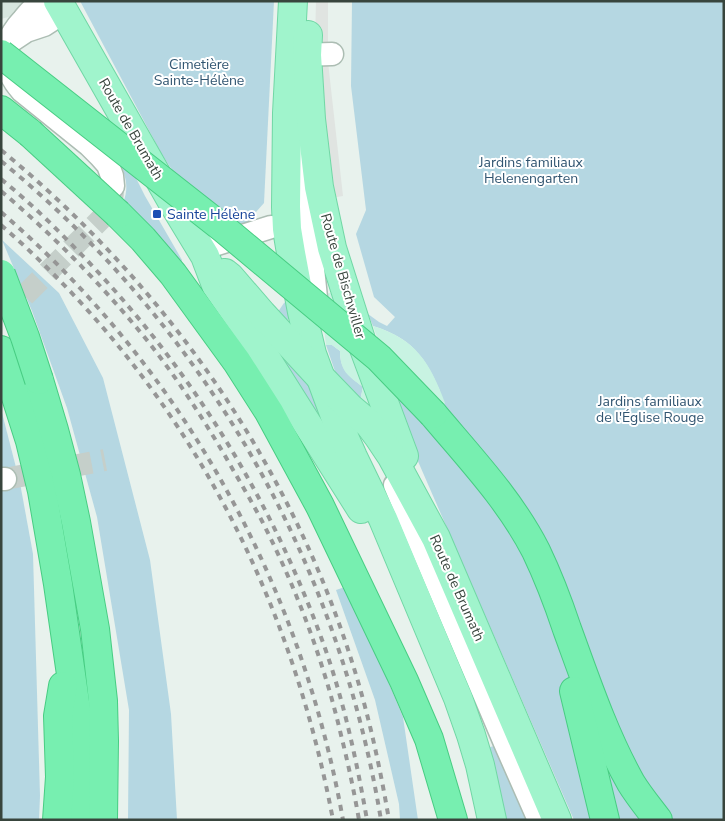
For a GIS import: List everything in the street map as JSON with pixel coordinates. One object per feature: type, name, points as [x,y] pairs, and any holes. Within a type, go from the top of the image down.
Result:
[{"type":"highway","points":[[4,50],[379,358],[434,414],[500,495],[536,551],[552,587],[591,694],[617,757],[632,785],[658,820]]},
{"type":"highway","points":[[1,110],[30,133],[143,239],[173,274],[237,362],[269,412],[320,506],[404,681],[429,739],[452,820]]},
{"type":"highway","points":[[1,274],[39,380],[59,448],[76,522],[95,629],[103,701],[103,820]]},
{"type":"highway","points":[[1,350],[30,442],[42,491],[77,716],[82,820]]},
{"type":"highway","points":[[451,435],[490,489],[510,522],[528,556],[543,591],[577,701],[605,820]]},
{"type":"highway","points":[[57,820],[60,776],[58,716],[68,650]]},
{"type":"highway","points":[[104,741],[113,798],[114,820]]},
{"type":"main road","name":"Route de Bischwiller","points":[[308,1],[320,54],[311,119],[318,177],[332,248],[378,388],[436,538]]},
{"type":"main road","name":"Route de Brumath","points":[[55,5],[174,206],[262,314],[334,396],[369,424],[392,457],[436,538],[557,820]]},
{"type":"main road","points":[[292,13],[287,113],[287,229],[302,312],[312,354],[334,396]]},
{"type":"main road","name":"Route de Brumath","points":[[211,250],[216,285],[255,341],[331,460],[423,613]]},
{"type":"main road","points":[[277,330],[290,326],[297,321],[302,312]]},
{"type":"main road","name":"Route de Brumath","points":[[334,396],[336,419],[383,519],[458,698],[471,735],[492,820]]},
{"type":"street","points":[[55,5],[44,25],[26,31],[14,38],[4,50],[8,68],[22,91],[100,156],[108,166],[113,186]]},
{"type":"street","points":[[292,13],[300,55],[320,54]]},
{"type":"street","points":[[287,113],[312,249],[319,324],[334,396]]},
{"type":"street","points":[[271,227],[211,250],[252,312],[334,396],[379,455],[390,473],[539,820]]},
{"type":"shaded area","points":[[1,1],[69,1],[1,19]]},
{"type":"shaded area","points":[[316,1],[328,1],[328,62],[343,196],[331,198],[315,40]]},
{"type":"green space","name":"Cimetière Sainte-Hélène","points":[[80,1],[274,1],[264,203],[242,228],[215,236],[161,153]]},
{"type":"green space","points":[[352,1],[724,1],[724,820],[574,820],[387,390],[440,391],[429,368],[415,350],[397,336],[373,326],[368,314],[387,326],[395,317],[374,297],[356,234],[366,210],[351,86]]},
{"type":"green space","points":[[121,164],[129,164],[182,260],[179,266],[123,203],[126,184]]},
{"type":"green space","points":[[2,240],[59,293],[103,378],[150,560],[171,714],[177,820],[128,820],[129,710],[97,517],[67,408],[32,311]]},
{"type":"green space","points":[[290,299],[292,316],[285,321],[273,319],[284,303]]},
{"type":"green space","points":[[264,331],[312,381],[353,480]]},
{"type":"green space","points":[[326,345],[332,345],[340,351],[340,358],[344,368],[363,387],[359,406],[339,383]]},
{"type":"green space","points":[[1,409],[20,483],[33,554],[40,796],[39,820],[1,820]]},
{"type":"green space","points":[[348,586],[403,717],[418,820],[400,820],[399,804],[375,700],[336,590]]},
{"type":"green space","points":[[497,745],[528,820],[506,820],[487,748]]},
{"type":"sand","points":[[336,292],[379,418],[359,406],[363,387],[353,380],[343,368],[340,351],[332,345],[326,345],[320,295]]},
{"type":"sand","points":[[373,326],[388,331],[400,338],[420,354],[427,364],[445,403],[427,421],[395,387]]},
{"type":"tunnel","points":[[1,319],[103,217],[110,204],[113,190]]},
{"type":"tunnel","points":[[5,479],[105,460]]},
{"type":"railway","points":[[1,150],[61,203],[116,259],[168,318],[214,382],[257,448],[294,517],[326,590],[353,665],[374,742],[389,820]]},
{"type":"railway","points":[[1,161],[74,227],[140,298],[200,374],[251,456],[296,541],[332,631],[361,724],[381,820]]},
{"type":"railway","points":[[1,179],[40,213],[76,249],[117,293],[155,339],[190,386],[223,436],[253,488],[305,595],[326,651],[350,735],[367,820]]},
{"type":"railway","points":[[1,191],[77,262],[146,339],[196,410],[249,497],[287,574],[318,654],[341,735],[359,820]]},
{"type":"railway","points":[[1,212],[66,274],[125,340],[178,411],[225,486],[264,565],[297,648],[324,733],[343,820]]},
{"type":"railway","points":[[1,225],[65,286],[123,351],[174,421],[218,494],[256,570],[288,650],[313,734],[333,820]]},
{"type":"place","name":"Sainte Hélène","points":[[157,214]]},
{"type":"park label","name":"Jardins familiaux Helenengarten","points":[[531,170]]},
{"type":"park label","name":"Jardins familiaux de l'Église Rouge","points":[[650,410]]}]
